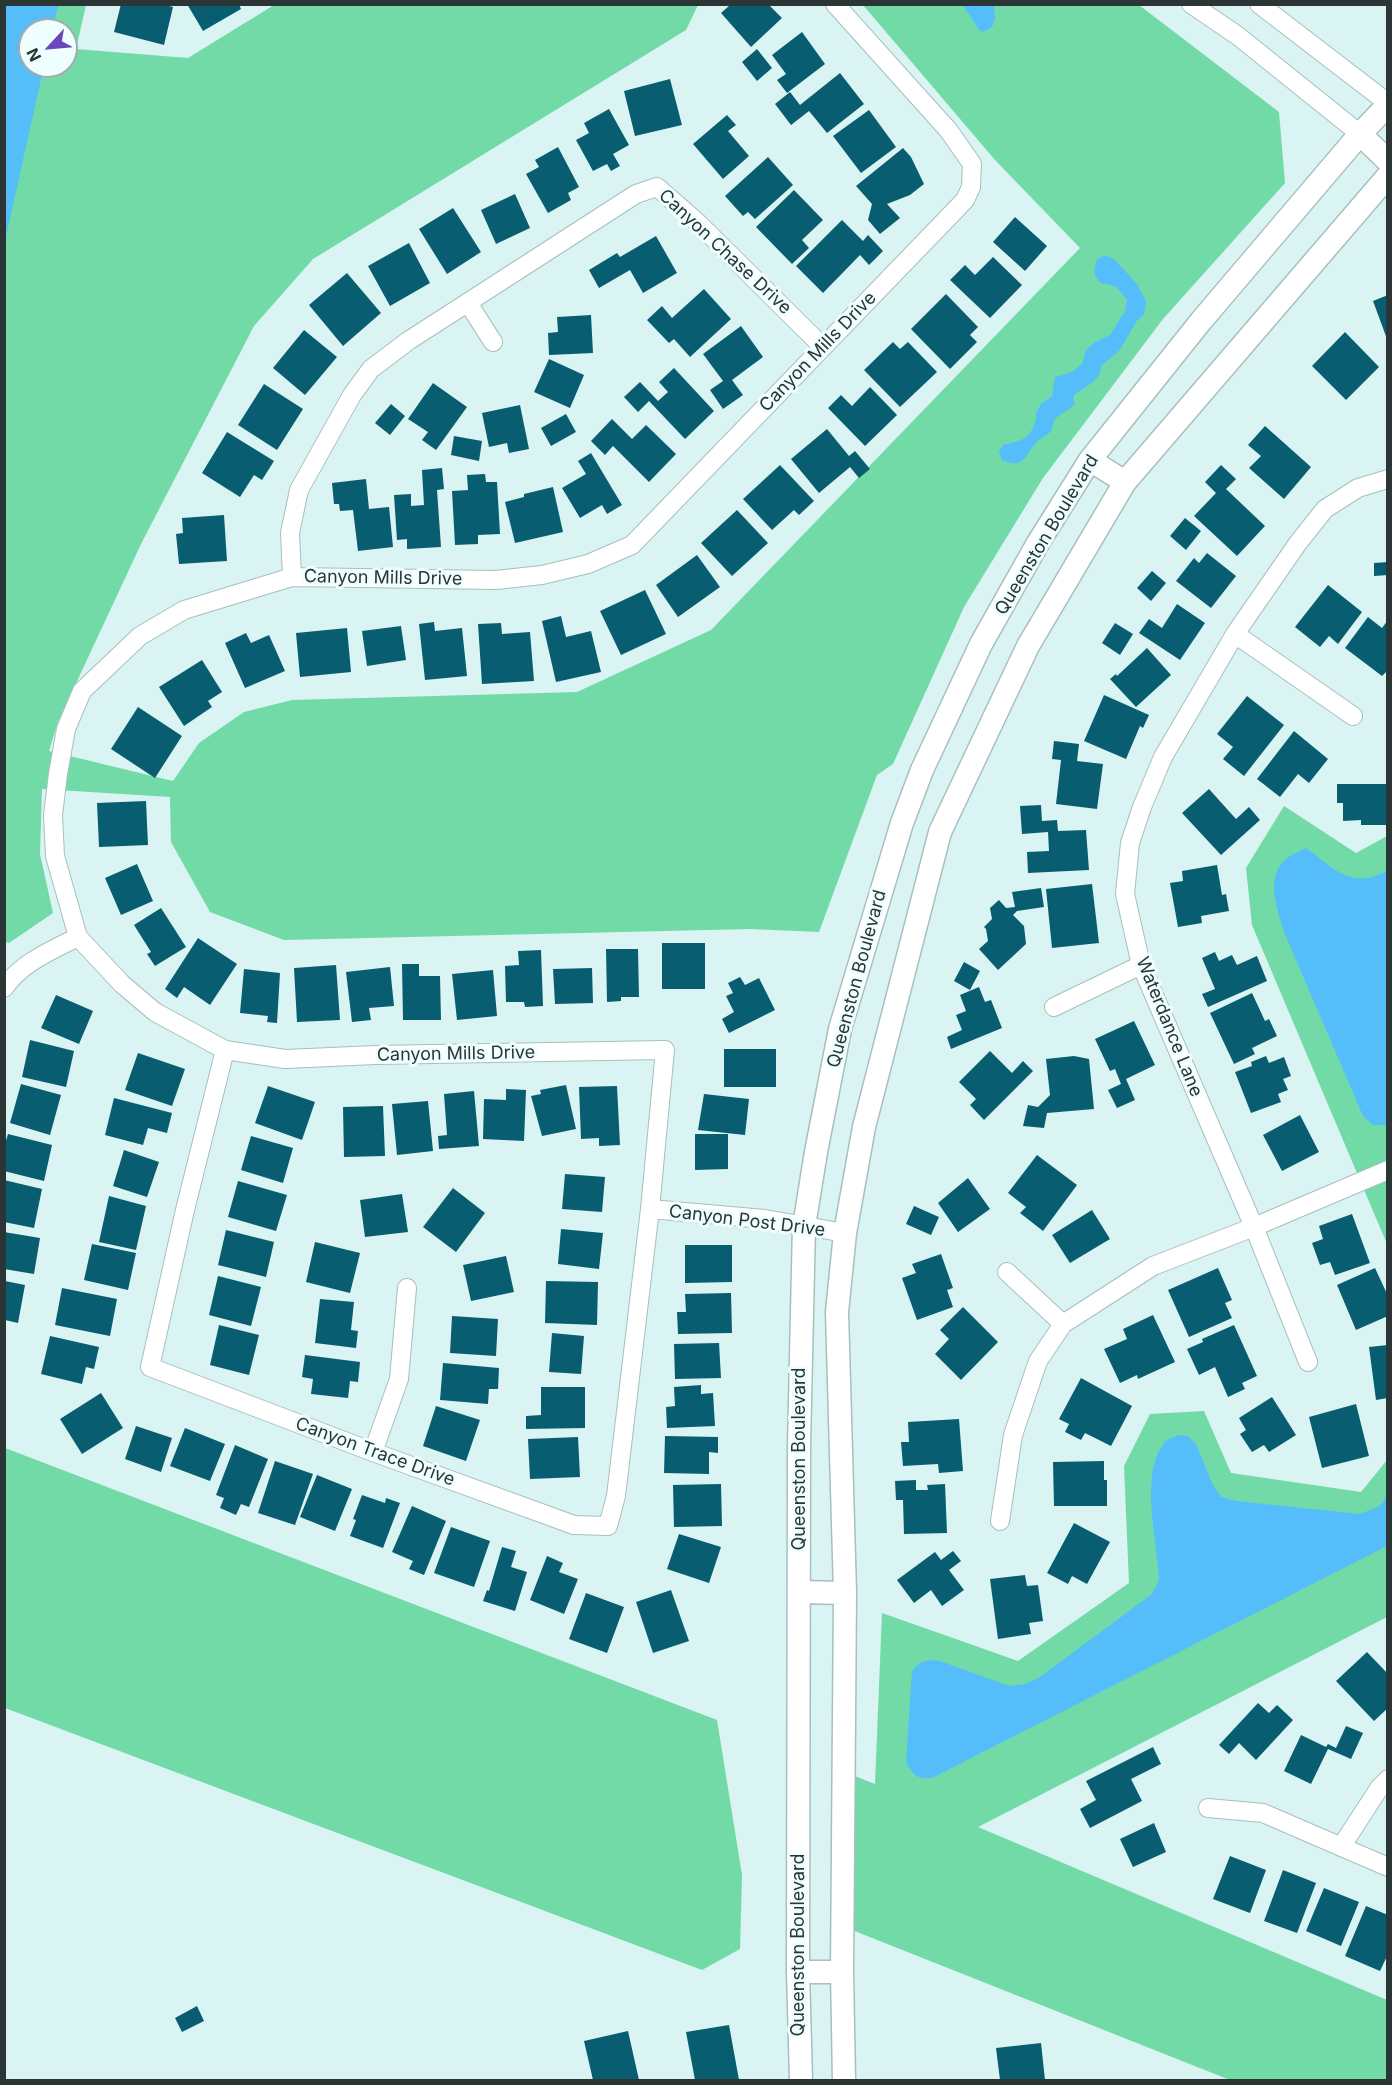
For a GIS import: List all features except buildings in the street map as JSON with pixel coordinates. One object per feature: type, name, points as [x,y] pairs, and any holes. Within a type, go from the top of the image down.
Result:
[{"type":"main road","name":"Queenston Boulevard","points":[[801,2080],[798,1972],[799,1445],[804,1226],[840,1029],[902,823],[922,770],[981,644],[1038,543],[1090,460],[1201,321],[1388,104]]},
{"type":"main road","points":[[1360,134],[1388,161]]},
{"type":"main road","points":[[844,2080],[842,1972],[845,1593],[837,1312],[845,1233],[864,1127],[940,832],[1028,646],[1125,482],[1388,177]]},
{"type":"main road","points":[[1090,460],[1125,482]]},
{"type":"main road","points":[[902,823],[940,832]]},
{"type":"main road","points":[[800,1592],[845,1593]]},
{"type":"main road","points":[[798,1972],[842,1972]]},
{"type":"street","name":"Canyon Mills Drive","points":[[650,1209],[666,1050],[376,1055],[285,1059],[225,1050],[155,1012],[122,984],[78,937],[55,856],[53,815],[58,774],[66,729],[82,692],[140,636],[184,610],[292,577],[496,580],[542,575],[588,564],[632,545],[965,200],[971,187],[972,164],[949,131],[835,4]]},
{"type":"street","points":[[1191,4],[1238,36],[1360,134]]},
{"type":"street","points":[[1259,4],[1388,104]]},
{"type":"street","name":"Canyon Chase Drive","points":[[292,577],[290,533],[299,490],[352,395],[371,369],[408,341],[636,194],[657,187],[698,223],[823,347]]},
{"type":"street","points":[[468,303],[493,342]]},
{"type":"street","name":"Waterdance Lane","points":[[1308,1362],[1254,1227],[1141,965],[1125,894],[1130,843],[1163,757],[1235,634],[1298,543],[1325,509],[1358,488],[1388,478]]},
{"type":"street","points":[[1235,634],[1353,716]]},
{"type":"street","points":[[4,988],[37,958],[78,937]]},
{"type":"street","points":[[1053,1007],[1141,965]]},
{"type":"street","name":"Canyon Trace Drive","points":[[225,1050],[185,1210],[150,1367],[574,1525],[608,1526],[616,1496],[650,1209]]},
{"type":"street","points":[[1000,1521],[1013,1435],[1038,1361],[1063,1323],[1153,1266],[1254,1227],[1388,1170]]},
{"type":"street","name":"Canyon Post Drive","points":[[650,1209],[765,1219],[845,1233]]},
{"type":"street","points":[[1007,1272],[1063,1323]]},
{"type":"street","points":[[373,1452],[399,1379],[407,1288]]},
{"type":"street","points":[[1341,1847],[1380,1787],[1388,1779]]},
{"type":"street","points":[[1208,1808],[1263,1814],[1388,1867]]},
{"type":"green space","points":[[5,5],[86,5],[78,40],[78,18],[18,18],[18,78],[78,78],[78,49],[188,58],[274,5],[698,5],[686,30],[313,259],[254,326],[141,544],[58,722],[49,751],[173,781],[199,743],[244,712],[292,700],[577,692],[711,630],[1080,248],[995,160],[863,5],[1139,5],[1279,112],[1285,183],[1163,319],[1043,478],[964,607],[893,764],[877,775],[819,932],[750,929],[284,940],[210,912],[171,842],[170,797],[42,789],[40,854],[53,913],[9,943],[5,942]]},
{"type":"green space","points":[[1284,806],[1356,853],[1387,836],[1387,1244],[1252,925],[1246,868]]},
{"type":"green space","points":[[1204,1411],[1231,1473],[1361,1492],[1387,1460],[1387,1617],[978,1827],[1387,2000],[1387,2080],[1230,2080],[852,1930],[852,1775],[875,1784],[882,1613],[1018,1661],[1129,1583],[1124,1466],[1150,1414]]},
{"type":"green space","points":[[5,1448],[717,1720],[742,1875],[740,1949],[702,1970],[5,1708]]},
{"type":"water","points":[[5,4],[58,5],[55,18],[18,18],[18,78],[41,78],[5,241]]},
{"type":"water","points":[[963,5],[994,5],[995,19],[992,27],[983,32],[979,30]]},
{"type":"water","points":[[1105,255],[1115,260],[1137,284],[1146,301],[1144,314],[1136,322],[1120,350],[1101,366],[1095,380],[1074,395],[1073,406],[1056,418],[1051,431],[1038,441],[1023,460],[1009,463],[1002,460],[999,452],[1003,445],[1021,440],[1031,431],[1041,404],[1052,396],[1055,377],[1072,372],[1082,364],[1086,350],[1095,342],[1110,335],[1125,311],[1127,300],[1122,293],[1114,286],[1102,284],[1095,276],[1097,260]]},
{"type":"water","points":[[1306,848],[1335,870],[1353,878],[1374,876],[1387,871],[1387,1125],[1373,1125],[1363,1116],[1284,932],[1279,915],[1274,888],[1277,871],[1287,858]]},
{"type":"water","points":[[1179,1435],[1188,1436],[1196,1444],[1213,1485],[1221,1497],[1236,1501],[1360,1514],[1380,1506],[1387,1496],[1387,1546],[932,1778],[915,1775],[906,1761],[912,1672],[917,1665],[931,1660],[940,1661],[1009,1686],[1025,1684],[1040,1677],[1152,1594],[1159,1580],[1152,1508],[1153,1470],[1158,1454],[1166,1441]]}]
